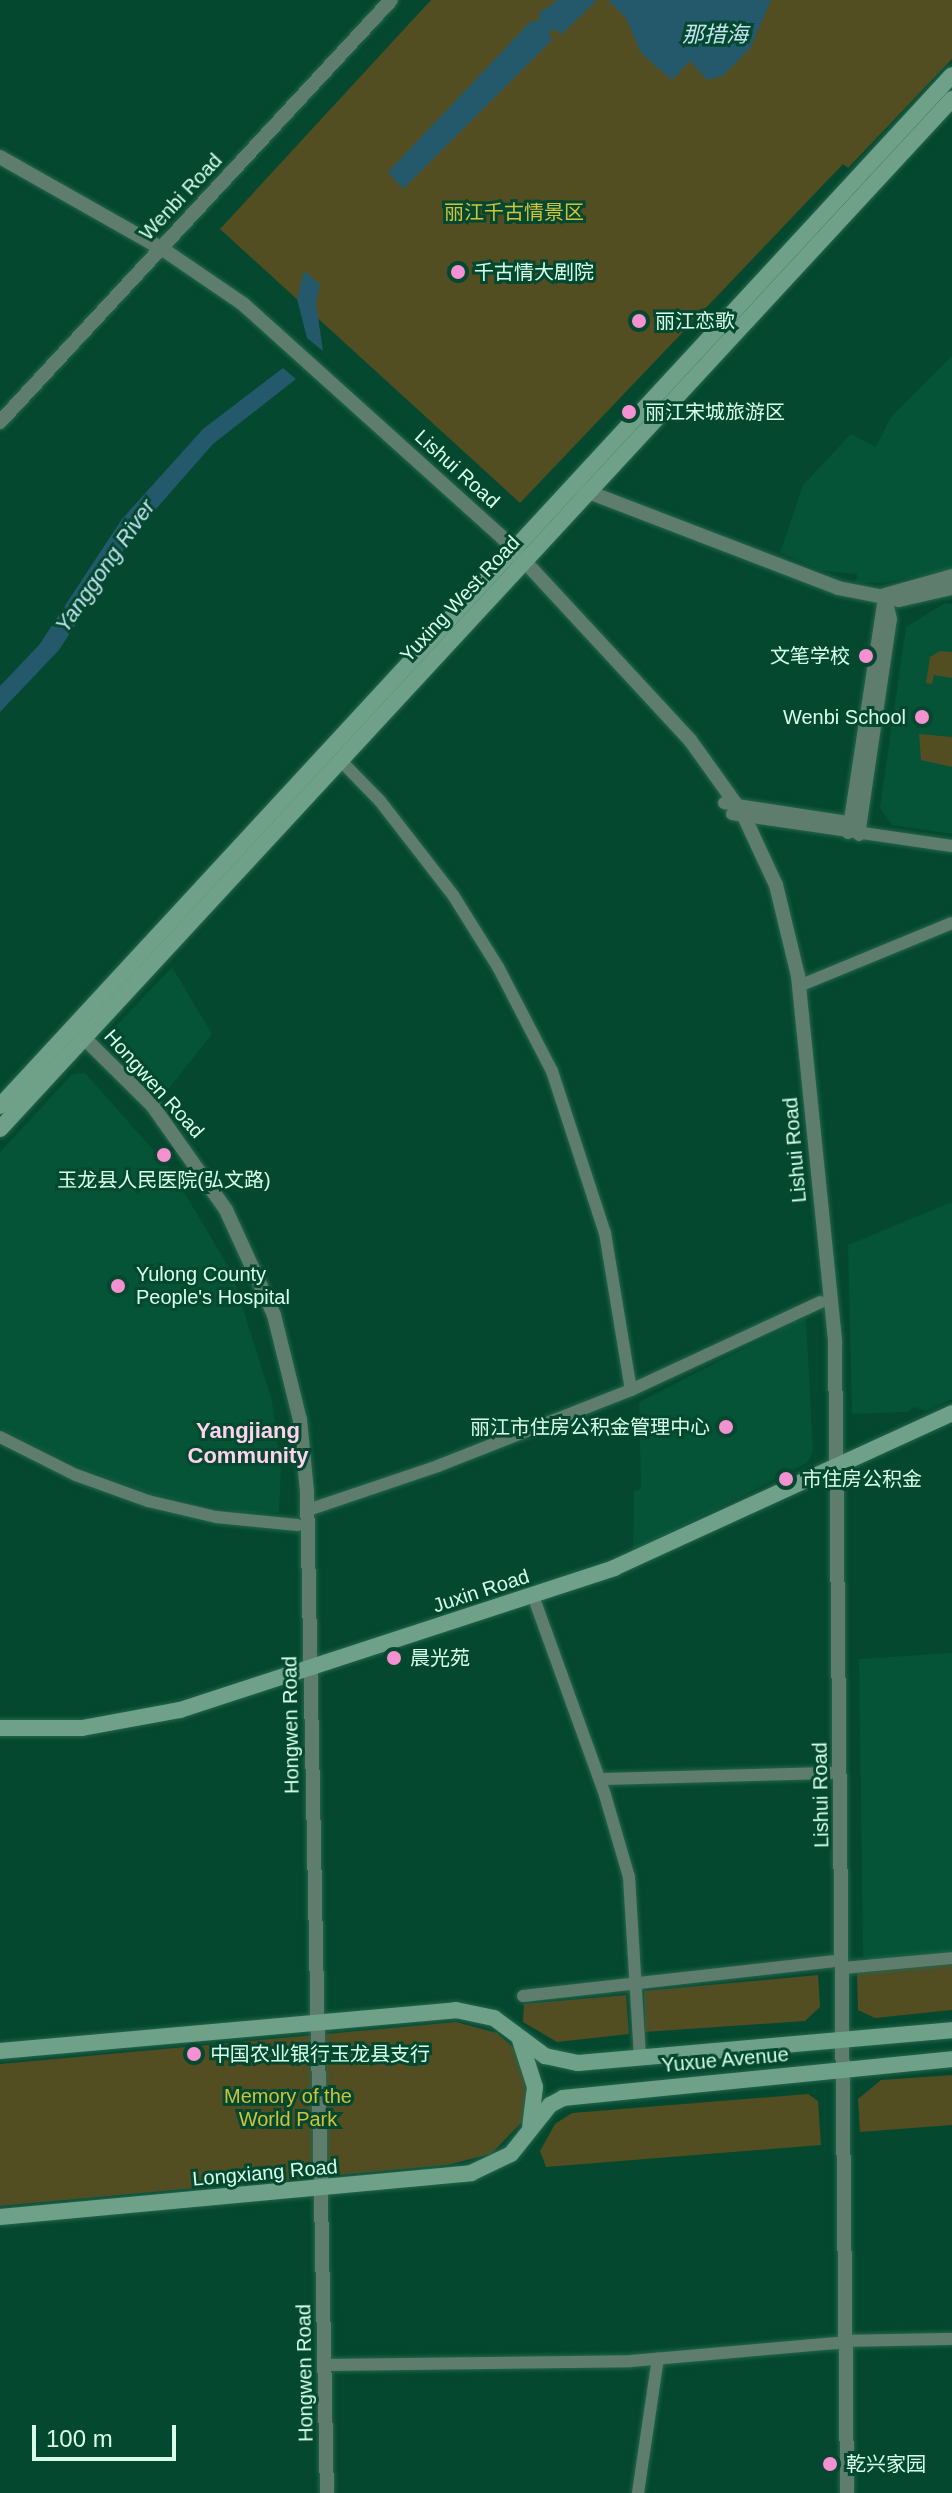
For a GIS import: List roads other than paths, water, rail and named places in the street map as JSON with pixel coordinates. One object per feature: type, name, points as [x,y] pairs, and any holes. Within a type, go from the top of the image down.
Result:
[{"type":"main road","name":"Yuxing West Road","points":[[0,1129],[76,1036],[579,489],[952,75]]},
{"type":"main road","name":"Yuxing West Road","points":[[579,489],[952,99]]},
{"type":"main road","name":"Yuxing West Road","points":[[0,1106],[76,1036],[340,760],[516,557]]},
{"type":"main road","name":"Juxin Road","points":[[0,1728],[82,1728],[136,1720],[306,1674],[618,1577],[952,1413]]},
{"type":"main road","name":"Juxin Road","points":[[0,1738],[55,1739],[137,1730],[614,1568],[952,1423]]},
{"type":"main road","points":[[0,2051],[456,2010],[494,2018],[516,2034],[535,2087],[524,2142]]},
{"type":"main road","name":"Yuxue Avenue","points":[[516,2034],[559,2060],[640,2059],[952,2030]]},
{"type":"main road","name":"Yuxue Avenue","points":[[524,2142],[550,2105],[563,2098],[952,2059]]},
{"type":"main road","name":"Longxiang Road","points":[[0,2217],[471,2173],[497,2164],[524,2142]]},
{"type":"street","name":"Wenbi Road","points":[[0,422],[391,0]]},
{"type":"street","name":"Lishui Road","points":[[0,157],[158,252],[262,331],[516,557],[664,723],[734,810],[776,885],[799,986],[835,1342],[831,1773],[838,1965]]},
{"type":"street","name":"Lishui Road","points":[[0,168],[158,252]]},
{"type":"street","points":[[579,489],[838,588],[899,600],[952,588]]},
{"type":"street","points":[[885,595],[952,576]]},
{"type":"street","points":[[854,829],[885,595]]},
{"type":"street","points":[[340,760],[380,801],[453,895],[498,967],[552,1071],[605,1233],[631,1390]]},
{"type":"street","name":"Lishui Road","points":[[734,810],[759,867],[785,955],[821,1302],[832,1474],[842,2342],[847,2493]]},
{"type":"street","points":[[734,810],[952,846]]},
{"type":"street","points":[[799,986],[952,923]]},
{"type":"street","name":"Hongwen Road","points":[[76,1036],[172,1130],[242,1238],[290,1369],[303,1444],[308,1510],[306,1674],[316,2188],[318,2493]]},
{"type":"street","name":"Hongwen Road","points":[[76,1036],[174,1149],[245,1267],[287,1398],[306,1674]]},
{"type":"street","points":[[308,1510],[631,1390],[821,1302]]},
{"type":"street","points":[[0,1437],[76,1475],[148,1501],[216,1517],[298,1525]]},
{"type":"street","points":[[536,1604],[600,1779],[629,1877],[640,2059]]},
{"type":"street","points":[[600,1779],[831,1773]]},
{"type":"street","points":[[523,1996],[636,1980],[952,1958]]},
{"type":"street","name":"Hongwen Road","points":[[316,2188],[325,2365],[327,2493]]},
{"type":"street","points":[[325,2365],[658,2358],[842,2342],[952,2339]]},
{"type":"street","name":"Lishui Road","points":[[838,2493],[842,2342]]},
{"type":"street","points":[[638,2493],[658,2358]]},
{"type":"water","points":[[559,0],[597,0],[561,35],[538,13]]},
{"type":"water","name":"那措海","points":[[608,0],[771,0],[751,47],[723,76],[707,80],[690,61],[672,80],[641,53],[626,18]]},
{"type":"water","points":[[532,20],[553,39],[403,189],[388,172]]},
{"type":"water","points":[[304,271],[320,284],[316,303],[323,351],[307,338],[297,299]]},
{"type":"water","points":[[283,368],[296,379],[213,444],[134,534],[59,650],[0,712],[0,686],[39,645],[122,519],[203,429]]},
{"type":"waterway","name":"Yanggong River","points":[[527,44],[569,0]]},
{"type":"place","name":"千古情大剧院","points":[[458,272]]},
{"type":"place","name":"丽江恋歌","points":[[639,321]]},
{"type":"place","name":"丽江宋城旅游区","points":[[629,412]]},
{"type":"place","name":"文笔学校","points":[[866,656]]},
{"type":"place","name":"Wenbi School","points":[[922,717]]},
{"type":"place","name":"玉龙县人民医院(弘文路)","points":[[164,1155]]},
{"type":"place","name":"Yulong County People's Hospital","points":[[118,1286]]},
{"type":"place","name":"丽江市住房公积金管理中心","points":[[726,1427]]},
{"type":"place","name":"市住房公积金","points":[[786,1479]]},
{"type":"place","name":"晨光苑","points":[[394,1658]]},
{"type":"place","name":"中国农业银行玉龙县支行","points":[[194,2054]]},
{"type":"place","name":"乾兴家园","points":[[830,2464]]},
{"type":"district","name":"Yangjiang Community","points":[[248,1442]]},
{"type":"park label","name":"丽江千古情景区","points":[[514,212]]},
{"type":"park label","name":"Memory of the World Park","points":[[288,2108]]}]
